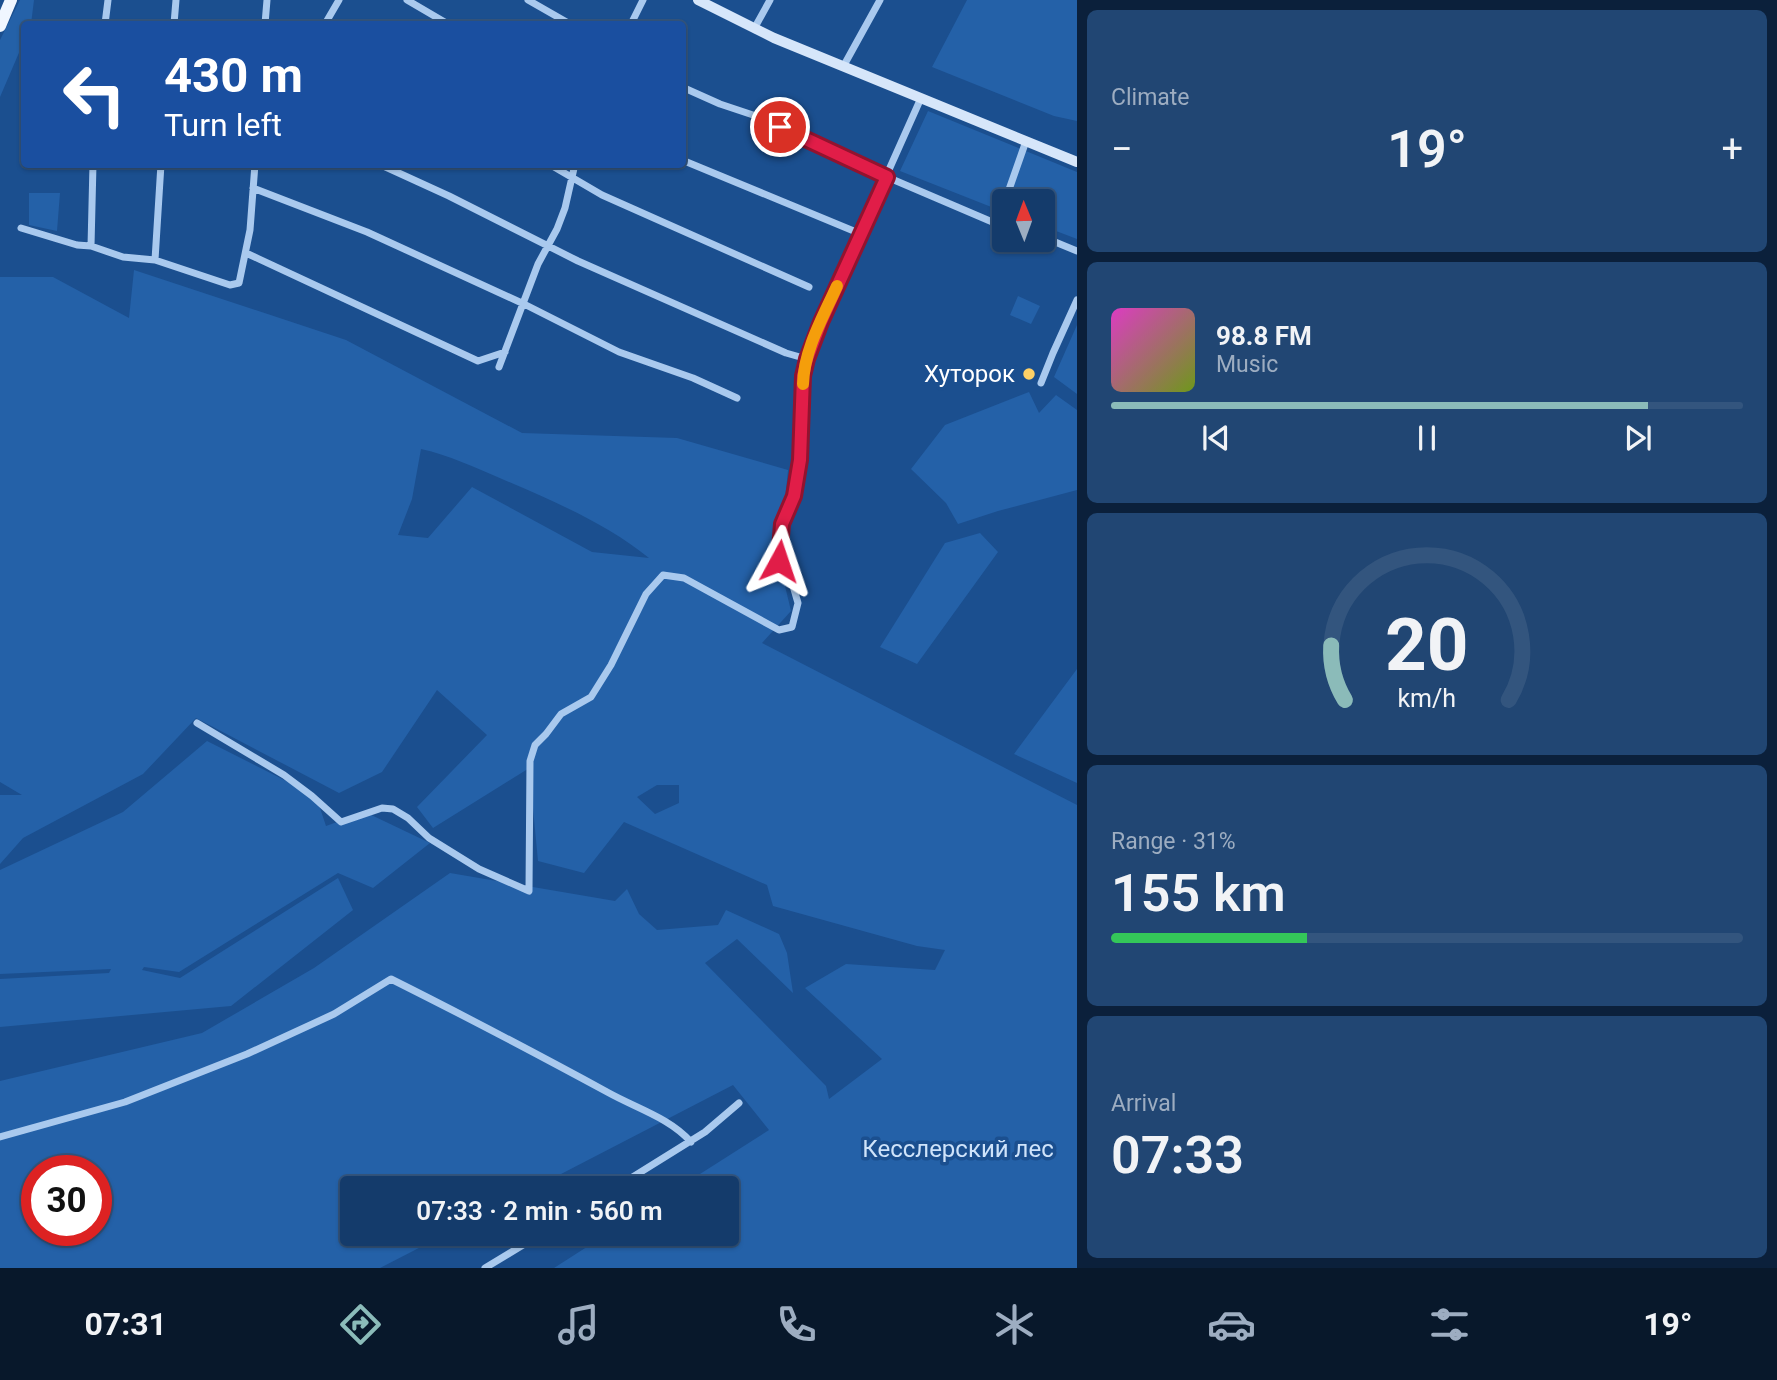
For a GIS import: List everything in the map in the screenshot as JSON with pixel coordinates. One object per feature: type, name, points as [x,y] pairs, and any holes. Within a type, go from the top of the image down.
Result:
[{"type":"main road","points":[[0,26],[11,0]]},
{"type":"main road","points":[[698,0],[774,38],[1077,162]]},
{"type":"street","points":[[105,21],[108,0]]},
{"type":"street","points":[[174,21],[176,0]]},
{"type":"street","points":[[265,21],[267,0]]},
{"type":"street","points":[[327,21],[339,0]]},
{"type":"street","points":[[407,0],[443,21]]},
{"type":"street","points":[[528,0],[565,21]]},
{"type":"street","points":[[632,21],[643,0]]},
{"type":"street","points":[[754,29],[770,0]]},
{"type":"street","points":[[843,66],[880,0]]},
{"type":"street","points":[[686,89],[759,117],[887,177],[992,218]]},
{"type":"street","points":[[197,723],[284,775],[341,822],[382,808],[393,809],[408,818],[429,838],[479,869],[529,891],[530,761],[535,745],[561,714],[591,697],[611,666],[646,594],[663,575],[684,578],[779,630],[792,627],[798,603],[789,572],[779,561],[782,524],[794,496],[800,460],[803,376],[807,359],[921,98]]},
{"type":"street","points":[[1009,189],[1026,141]]},
{"type":"street","points":[[686,162],[861,234]]},
{"type":"street","points":[[91,246],[93,168]]},
{"type":"street","points":[[155,260],[162,168]]},
{"type":"street","points":[[21,228],[123,257],[155,260],[230,285],[239,283],[250,230],[255,168]]},
{"type":"street","points":[[388,168],[578,261],[786,353],[807,359]]},
{"type":"street","points":[[555,168],[602,195],[808,286]]},
{"type":"street","points":[[499,367],[538,264],[565,208],[574,168]]},
{"type":"street","points":[[253,188],[367,232],[524,304],[619,352],[693,378],[737,398]]},
{"type":"street","points":[[1055,242],[1077,251]]},
{"type":"street","points":[[246,253],[478,361],[505,352]]},
{"type":"street","points":[[1041,383],[1077,300]]},
{"type":"street","points":[[0,1137],[125,1102],[247,1054],[334,1014],[391,979],[670,1124],[691,1142]]},
{"type":"street","points":[[635,1176],[691,1142],[739,1103]]},
{"type":"street","points":[[485,1268],[521,1246]]},
{"type":"green space","points":[[20,0],[34,0],[31,21],[21,21],[21,48],[0,97],[0,40]]},
{"type":"green space","points":[[967,0],[1077,0],[1077,121],[1054,116],[932,67]]},
{"type":"green space","points":[[928,111],[1077,172],[1077,239],[1055,231],[1055,189],[992,189],[992,207],[900,171]]},
{"type":"green space","points":[[29,193],[60,193],[57,231],[29,225]]},
{"type":"green space","name":"Кесслерский лес","points":[[134,270],[346,340],[522,433],[677,438],[788,470],[779,561],[791,611],[762,643],[1077,805],[1077,1268],[554,1268],[588,1246],[739,1246],[739,1176],[697,1176],[769,1130],[733,1085],[557,1176],[340,1176],[340,1246],[423,1246],[380,1268],[0,1268],[0,1081],[202,1033],[314,968],[450,873],[615,901],[627,889],[639,914],[657,930],[718,925],[726,910],[779,934],[787,953],[793,993],[737,939],[705,963],[826,1086],[829,1099],[882,1059],[805,988],[846,964],[935,970],[945,950],[917,946],[773,906],[767,885],[624,822],[584,873],[538,861],[531,767],[433,828],[417,807],[487,735],[437,690],[382,772],[339,793],[196,718],[143,774],[23,838],[0,864],[0,795],[22,795],[0,782],[0,277],[53,277],[129,318]],"holes":[[[421,449],[442,455],[560,504],[597,523],[649,558],[592,552],[472,487],[428,538],[398,535],[412,499]],[[657,785],[679,785],[679,803],[655,814],[637,797]]]},
{"type":"green space","points":[[1018,296],[1040,306],[1031,324],[1010,315]]},
{"type":"green space","points":[[1077,325],[1077,394],[1054,377]]},
{"type":"green space","points":[[1029,392],[1039,413],[1056,395],[1077,410],[1077,490],[958,524],[946,503],[911,469],[945,425]]},
{"type":"green space","points":[[980,533],[998,552],[917,664],[880,647],[945,543]]},
{"type":"green space","points":[[1077,669],[1077,783],[1014,754]]},
{"type":"green space","points":[[207,741],[316,796],[326,826],[365,812],[430,843],[373,888],[338,873],[179,972],[144,967],[142,970],[180,978],[338,878],[353,910],[231,1006],[0,1027],[0,979],[109,973],[111,969],[0,974],[0,870],[123,812]]},
{"type":"slow traffic","points":[[803,384],[807,359],[837,286]]},
{"type":"place","name":"Хуторок","points":[[1029,374]]},
{"type":"route","points":[[779,561],[782,524],[794,496],[800,460],[803,376],[807,359],[887,177],[780,127]]}]
